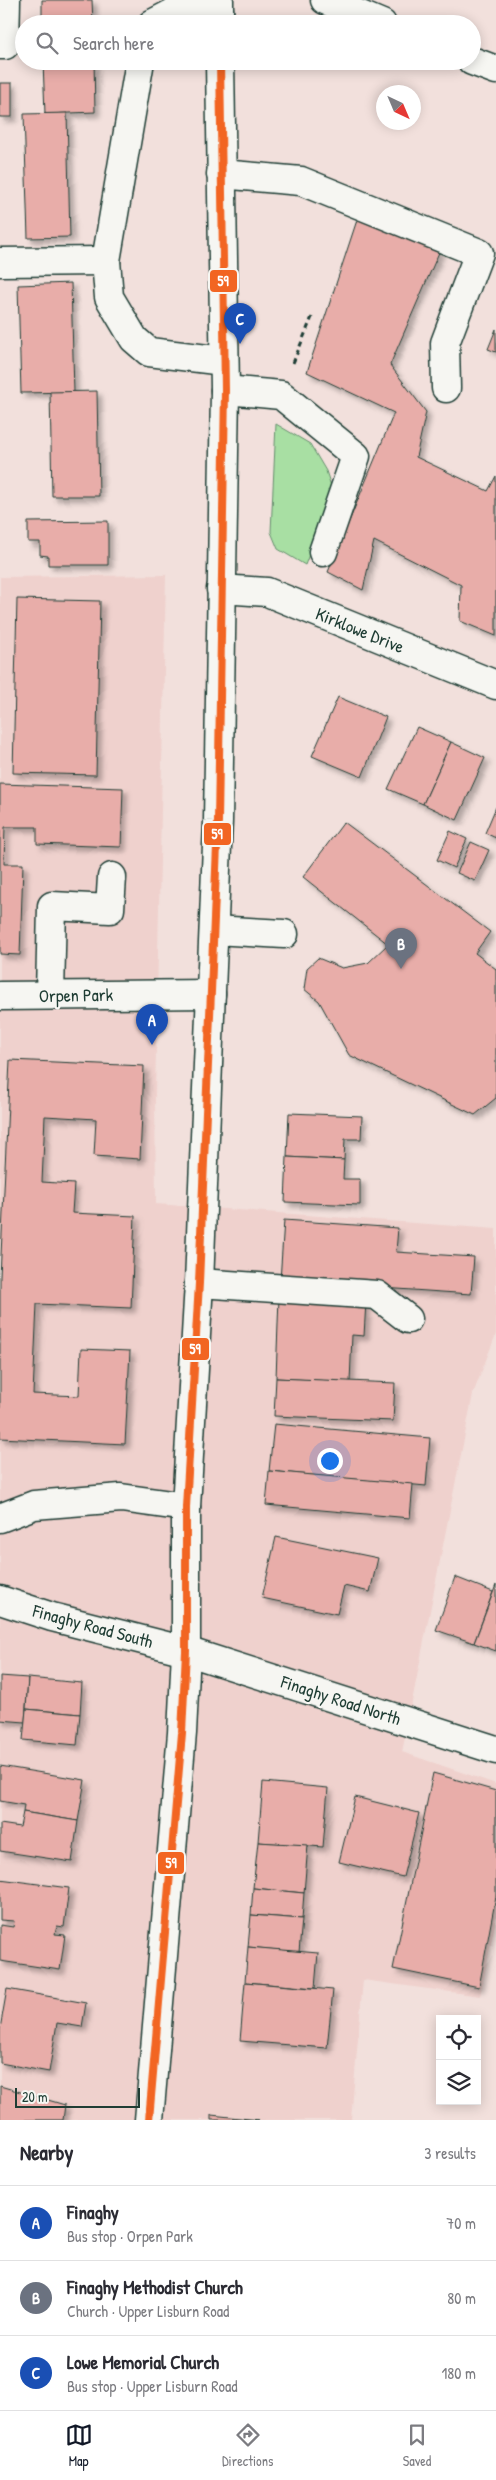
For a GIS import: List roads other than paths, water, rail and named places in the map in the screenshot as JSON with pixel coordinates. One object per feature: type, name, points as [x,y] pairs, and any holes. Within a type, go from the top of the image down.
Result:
[{"type":"main road","points":[[0,45],[5,45],[6,0]]},
{"type":"main road","points":[[324,0],[360,15]]},
{"type":"main road","points":[[169,15],[173,13],[219,12]]},
{"type":"main road","points":[[481,64],[496,70]]},
{"type":"main road","points":[[138,70],[106,261],[110,297],[134,339],[149,352],[224,361]]},
{"type":"main road","points":[[149,2120],[181,1747],[186,1651],[186,1507],[199,1283],[214,930],[218,802],[224,390],[220,70]]},
{"type":"main road","points":[[222,174],[300,181],[479,253],[446,343],[446,388]]},
{"type":"main road","points":[[0,262],[106,261]]},
{"type":"main road","points":[[224,390],[281,395],[356,456],[323,552]]},
{"type":"main road","name":"Kirklowe Drive","points":[[221,589],[268,592],[496,684]]},
{"type":"main road","points":[[50,995],[52,906],[110,909],[112,877]]},
{"type":"main road","points":[[214,930],[284,934]]},
{"type":"main road","name":"Orpen Park","points":[[0,996],[211,994]]},
{"type":"main road","points":[[199,1283],[378,1295],[408,1319]]},
{"type":"main road","points":[[0,1518],[34,1505],[121,1498],[186,1507]]},
{"type":"main road","name":"Finaghy Road South","points":[[0,1600],[52,1617],[186,1651]]},
{"type":"main road","name":"Finaghy Road North","points":[[186,1651],[496,1750]]},
{"type":"place","name":"Lowe Memorial Church","points":[[240,344]]},
{"type":"place","name":"Finaghy Methodist Church","points":[[401,969]]},
{"type":"place","name":"Finaghy","points":[[152,1045]]}]
